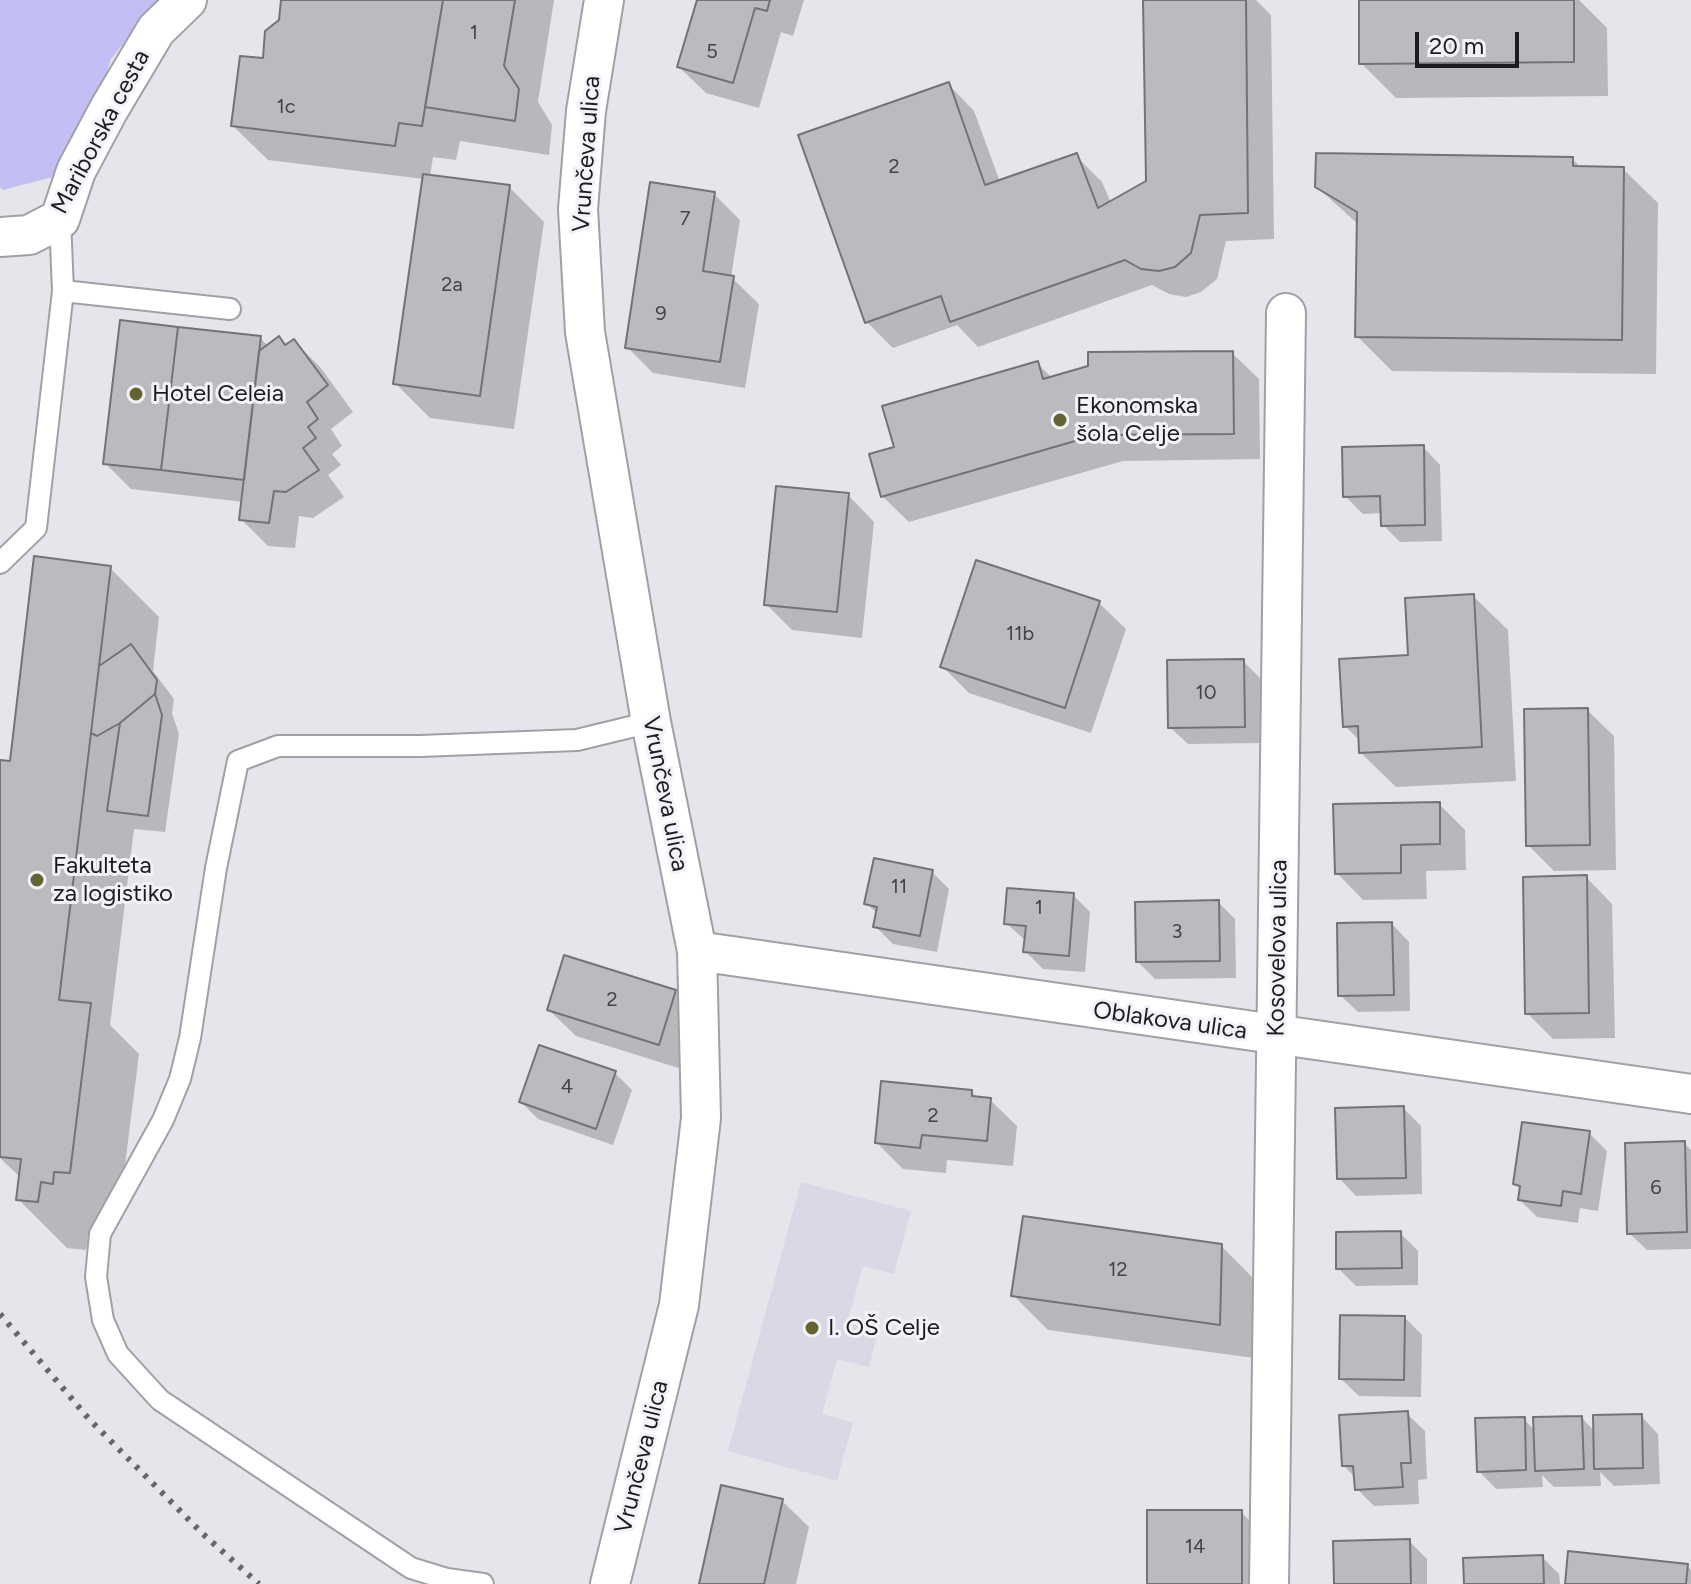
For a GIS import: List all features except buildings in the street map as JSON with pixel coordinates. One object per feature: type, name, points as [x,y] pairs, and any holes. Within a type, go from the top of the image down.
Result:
[{"type":"street","name":"Mariborska cesta","points":[[0,237],[29,235],[60,219],[76,171],[109,109],[156,30],[187,0]]},
{"type":"street","name":"Vrunčeva ulica","points":[[604,0],[586,111],[578,209],[585,332],[651,722],[697,951],[701,1118],[679,1305],[610,1584]]},
{"type":"street","name":"Kosovelova ulica","points":[[1269,1584],[1286,313]]},
{"type":"street","name":"Oblakova ulica","points":[[697,951],[1691,1094]]},
{"type":"lane","points":[[0,563],[36,528],[63,291],[60,219]]},
{"type":"lane","points":[[63,291],[230,309]]},
{"type":"lane","points":[[483,1584],[447,1579],[411,1568],[160,1400],[118,1354],[103,1320],[96,1277],[100,1234],[163,1120],[180,1079],[190,1038],[221,839],[238,761],[278,746],[420,746],[577,740],[651,722]]},
{"type":"shaded area","points":[[0,0],[158,0],[111,59],[76,171],[3,190],[0,187]]},
{"type":"shaded area","name":"I. OŠ Celje","points":[[801,1182],[911,1211],[894,1274],[863,1266],[847,1323],[878,1332],[869,1367],[837,1359],[822,1414],[853,1422],[837,1481],[728,1451]]},
{"type":"railway","points":[[0,1314],[89,1419],[203,1534],[259,1584]]},
{"type":"place","name":"Hotel Celeia","points":[[136,394]]},
{"type":"place","name":"Ekonomska šola Celje","points":[[1060,420]]},
{"type":"place","name":"Fakulteta za logistiko","points":[[37,880]]},
{"type":"place","name":"I. OŠ Celje","points":[[812,1328]]}]
